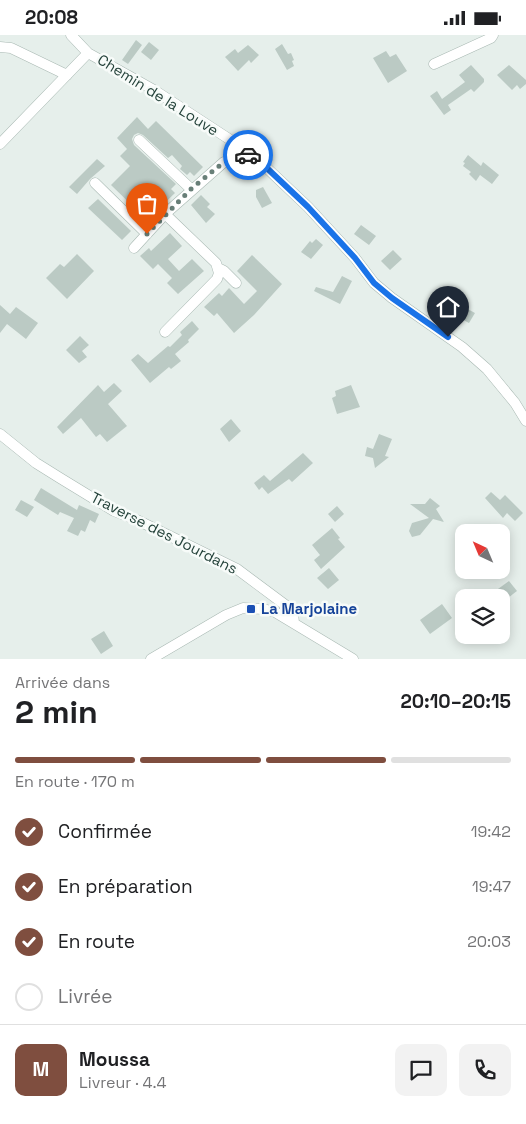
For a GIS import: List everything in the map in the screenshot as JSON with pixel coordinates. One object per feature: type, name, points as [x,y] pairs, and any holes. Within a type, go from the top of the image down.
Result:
[{"type":"street","name":"Chemin de la Louve","points":[[71,35],[88,53],[154,90],[252,154],[308,207],[355,258],[374,283],[392,298],[462,347],[487,369],[515,403],[526,421]]},
{"type":"street","points":[[434,64],[491,38],[493,35]]},
{"type":"street","points":[[0,47],[11,48],[67,75]]},
{"type":"street","points":[[0,143],[88,53]]},
{"type":"street","points":[[139,140],[191,189]]},
{"type":"street","points":[[134,248],[191,189],[224,162],[252,154]]},
{"type":"street","points":[[95,183],[147,234]]},
{"type":"street","points":[[164,332],[217,279],[219,273],[216,263],[165,214]]},
{"type":"street","points":[[218,268],[224,271],[236,283]]},
{"type":"street","name":"Traverse des Jourdans","points":[[0,434],[36,463],[114,511],[137,519],[237,569],[288,607],[293,613],[294,623]]},
{"type":"street","points":[[152,659],[209,625],[243,609],[263,609],[275,612],[353,659]]},
{"type":"building","points":[[136,40],[142,45],[128,64],[122,60]]},
{"type":"building","points":[[149,42],[159,50],[151,60],[141,52]]},
{"type":"building","points":[[282,44],[288,54],[291,53],[294,60],[292,61],[294,66],[287,70],[275,49]]},
{"type":"building","points":[[248,45],[259,55],[251,63],[249,60],[238,71],[225,57],[235,49],[238,53]]},
{"type":"building","points":[[386,51],[390,57],[396,54],[407,71],[388,83],[373,58]]},
{"type":"building","points":[[471,65],[484,79],[484,82],[474,92],[471,89],[448,105],[451,110],[444,115],[430,96],[437,91],[442,99],[465,82],[459,75]]},
{"type":"building","points":[[509,65],[526,80],[526,84],[520,89],[517,85],[512,90],[497,75]]},
{"type":"building","points":[[137,117],[148,129],[156,121],[203,167],[194,176],[190,172],[187,175],[180,169],[182,166],[172,155],[168,158],[143,135],[138,133],[134,135],[132,139],[134,145],[176,184],[171,189],[175,193],[147,220],[111,185],[130,166],[120,156],[127,149],[117,138]]},
{"type":"building","points":[[468,155],[481,166],[483,162],[499,175],[492,184],[480,175],[476,181],[469,174],[471,172],[463,166],[465,163],[463,162]]},
{"type":"building","points":[[97,159],[105,166],[77,194],[69,187]]},
{"type":"building","points":[[263,187],[272,203],[262,208],[256,197],[256,190]]},
{"type":"building","points":[[201,195],[210,204],[207,207],[215,214],[206,223],[191,205]]},
{"type":"building","points":[[98,199],[131,231],[122,240],[88,208]]},
{"type":"building","points":[[361,225],[376,236],[369,245],[354,234]]},
{"type":"building","points":[[170,233],[182,246],[168,259],[179,271],[192,259],[204,271],[178,294],[167,283],[172,278],[158,264],[153,269],[140,256],[149,248],[151,251]]},
{"type":"building","points":[[316,239],[323,245],[311,259],[301,252],[310,241],[312,243]]},
{"type":"building","points":[[393,250],[402,259],[390,270],[381,261]]},
{"type":"building","points":[[77,254],[94,271],[67,299],[46,278],[60,264],[64,267]]},
{"type":"building","points":[[252,255],[282,284],[254,315],[234,333],[217,313],[214,316],[204,307],[219,293],[222,296],[229,288],[244,304],[257,291],[237,271]]},
{"type":"building","points":[[342,276],[352,281],[340,304],[314,291],[316,287],[333,292]]},
{"type":"building","points":[[0,305],[10,314],[16,307],[38,323],[26,339],[7,324],[0,333]]},
{"type":"building","points":[[462,306],[475,313],[469,323],[456,316]]},
{"type":"building","points":[[192,321],[199,329],[188,340],[189,342],[175,354],[181,361],[171,369],[169,367],[150,383],[131,360],[138,354],[148,363],[168,346],[170,347],[182,335],[180,332]]},
{"type":"building","points":[[80,336],[89,345],[82,351],[87,357],[79,363],[66,350]]},
{"type":"building","points":[[114,383],[122,391],[108,404],[127,426],[107,442],[100,434],[96,437],[81,418],[63,434],[57,427],[98,385],[104,392]]},
{"type":"building","points":[[351,385],[360,407],[337,414],[332,398],[336,396],[335,391]]},
{"type":"building","points":[[231,419],[241,431],[229,442],[220,429]]},
{"type":"building","points":[[379,434],[392,439],[385,456],[389,457],[375,468],[373,458],[365,456],[367,447],[373,449]]},
{"type":"building","points":[[303,453],[313,463],[292,482],[289,479],[268,494],[262,487],[259,490],[254,483],[264,475],[270,481]]},
{"type":"building","points":[[41,488],[77,510],[79,505],[99,514],[95,523],[90,520],[85,532],[81,530],[78,536],[67,531],[74,518],[60,512],[58,515],[34,500]]},
{"type":"building","points":[[491,492],[500,500],[505,495],[523,513],[515,521],[507,513],[503,518],[485,498]]},
{"type":"building","points":[[430,498],[440,506],[436,509],[444,522],[433,519],[420,535],[412,537],[409,531],[412,523],[429,518],[410,504],[425,504]]},
{"type":"building","points":[[21,500],[34,507],[27,517],[15,510]]},
{"type":"building","points":[[337,506],[344,514],[335,522],[328,514]]},
{"type":"building","points":[[332,528],[345,547],[321,569],[314,560],[320,555],[312,545]]},
{"type":"building","points":[[329,568],[339,580],[328,589],[317,578]]},
{"type":"building","points":[[509,581],[517,591],[510,597],[510,589],[498,589]]},
{"type":"building","points":[[442,604],[452,618],[430,634],[420,620]]},
{"type":"building","points":[[104,631],[113,646],[101,654],[91,639]]},
{"type":"way so far","points":[[147,234],[191,189],[224,162],[248,155]]},
{"type":"place","name":"La Marjolaine","points":[[251,609]]},
{"type":"route","points":[[248,155],[252,154],[308,207],[355,258],[374,283],[392,298],[448,337]]}]
